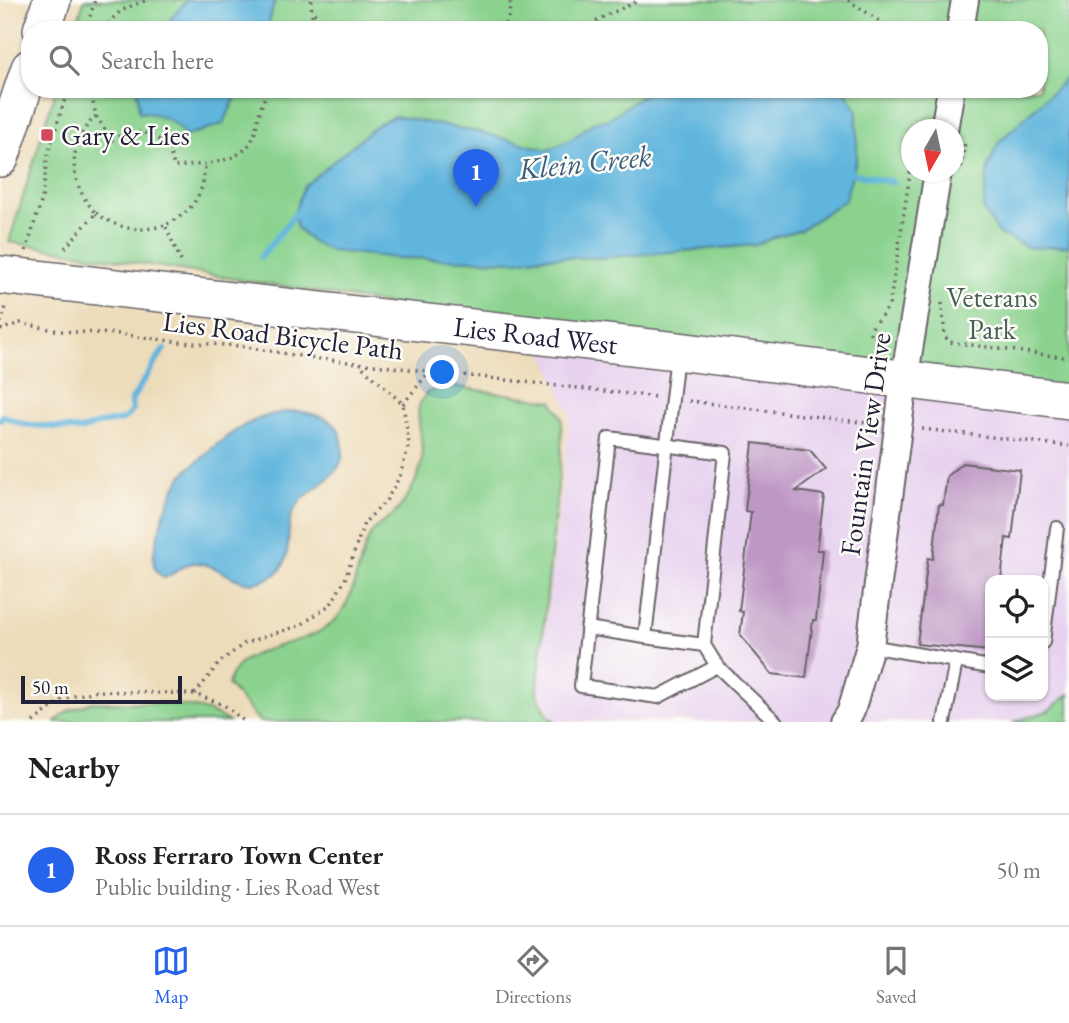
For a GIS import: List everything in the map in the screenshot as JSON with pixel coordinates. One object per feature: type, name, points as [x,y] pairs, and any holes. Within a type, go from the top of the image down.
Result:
[{"type":"street","points":[[45,21],[52,0]]},
{"type":"street","points":[[962,21],[965,0]]},
{"type":"street","points":[[0,158],[21,95]]},
{"type":"street","points":[[952,98],[954,119]]},
{"type":"street","name":"Fountain View Drive","points":[[844,722],[851,711],[870,646],[904,381],[947,182]]},
{"type":"street","name":"Lies Road West","points":[[0,275],[677,351],[1069,400]]},
{"type":"lane","points":[[645,637],[677,351]]},
{"type":"lane","points":[[717,666],[658,697],[581,686],[609,438],[725,453],[704,645],[717,666],[776,722]]},
{"type":"lane","points":[[1043,638],[1057,528]]},
{"type":"lane","points":[[587,628],[704,645]]},
{"type":"lane","points":[[870,646],[985,666]]},
{"type":"lane","points":[[944,722],[956,662]]},
{"type":"path","points":[[89,21],[95,0]]},
{"type":"path","points":[[125,7],[127,0]]},
{"type":"path","points":[[110,21],[125,7],[147,0]]},
{"type":"path","points":[[311,0],[312,21]]},
{"type":"path","points":[[507,21],[510,0]]},
{"type":"path","points":[[597,21],[640,0]]},
{"type":"path","points":[[848,0],[880,21]]},
{"type":"path","points":[[312,12],[323,21]]},
{"type":"path","points":[[32,235],[42,199],[48,154],[65,98]]},
{"type":"path","points":[[92,98],[96,116],[112,140],[130,131],[149,133],[157,137],[169,150],[174,167],[238,155],[250,144],[264,98]]},
{"type":"path","points":[[96,116],[80,136],[74,158],[76,182],[96,213],[118,225],[142,230],[178,219],[197,199],[205,176],[205,163]]},
{"type":"path","points":[[870,334],[871,328],[888,308],[909,182]]},
{"type":"path","points":[[65,248],[96,213]]},
{"type":"path","points":[[165,225],[181,261]]},
{"type":"path","points":[[942,298],[945,336],[949,342],[1069,358]]},
{"type":"path","points":[[0,331],[1,322]]},
{"type":"path","name":"Lies Road Bicycle Path","points":[[0,331],[20,323],[59,331],[240,346],[312,358],[646,396]]},
{"type":"path","points":[[195,694],[220,662],[245,643],[301,625],[331,604],[345,580],[364,523],[386,501],[400,476],[409,444],[403,404],[358,363]]},
{"type":"path","points":[[403,404],[429,372]]},
{"type":"path","points":[[699,402],[861,422]]},
{"type":"path","points":[[945,432],[1069,446]]},
{"type":"path","points":[[33,722],[64,698],[97,691],[195,694],[223,705],[244,722]]},
{"type":"shaded area","points":[[542,350],[1069,413],[1069,722],[554,721],[538,692],[570,413]]},
{"type":"green space","name":"Veterans Park","points":[[84,0],[1069,0],[1069,400],[677,351],[9,242],[53,98],[1048,98],[1048,21],[78,21]]},
{"type":"green space","points":[[445,385],[552,401],[562,418],[561,455],[537,694],[547,714],[555,722],[260,722],[228,685],[234,670],[260,652],[310,636],[325,628],[344,609],[371,534],[399,508],[418,474],[422,461],[418,417],[420,403],[426,393]]},
{"type":"green space","points":[[1069,694],[1069,722],[1013,722],[1048,711]]},
{"type":"green space","points":[[93,702],[182,705],[215,714],[229,722],[55,722],[68,711]]},
{"type":"water","points":[[187,0],[275,0],[269,21],[169,21]]},
{"type":"water","points":[[1069,76],[1069,246],[1030,248],[999,234],[983,210],[988,167],[998,143]]},
{"type":"water","points":[[138,98],[236,98],[223,124],[185,136],[166,118],[139,112]]},
{"type":"water","points":[[639,98],[850,98],[857,110],[857,157],[845,200],[800,230],[756,245],[597,258],[543,257],[516,261],[397,258],[331,251],[312,242],[297,228],[294,213],[304,186],[378,124],[395,116],[483,133],[548,150],[572,139],[595,121],[607,120]]},
{"type":"water","points":[[297,411],[310,413],[334,424],[341,436],[343,451],[334,473],[297,505],[291,517],[288,549],[280,571],[251,583],[197,563],[188,564],[164,578],[159,574],[153,561],[161,523],[183,475],[235,431],[270,415]]},
{"type":"building","points":[[753,443],[810,450],[826,469],[796,491],[824,495],[817,550],[823,550],[819,592],[806,678],[772,674],[740,635],[743,612],[739,611],[751,512],[745,511]]},
{"type":"building","points":[[962,463],[1020,470],[1012,539],[1006,538],[1002,575],[985,575],[985,651],[917,644],[928,558],[933,559],[939,504],[943,505],[947,476]]},
{"type":"waterway","name":"Klein Creek","points":[[846,172],[892,182]]},
{"type":"waterway","name":"Klein Creek","points":[[261,257],[298,211]]},
{"type":"waterway","name":"Klein Creek","points":[[0,420],[3,416],[23,424],[81,430],[123,420],[132,411],[131,401],[164,349]]},
{"type":"place","name":"Gary & Lies","points":[[47,135]]},
{"type":"place","name":"Ross Ferraro Town Center","points":[[476,207]]}]
